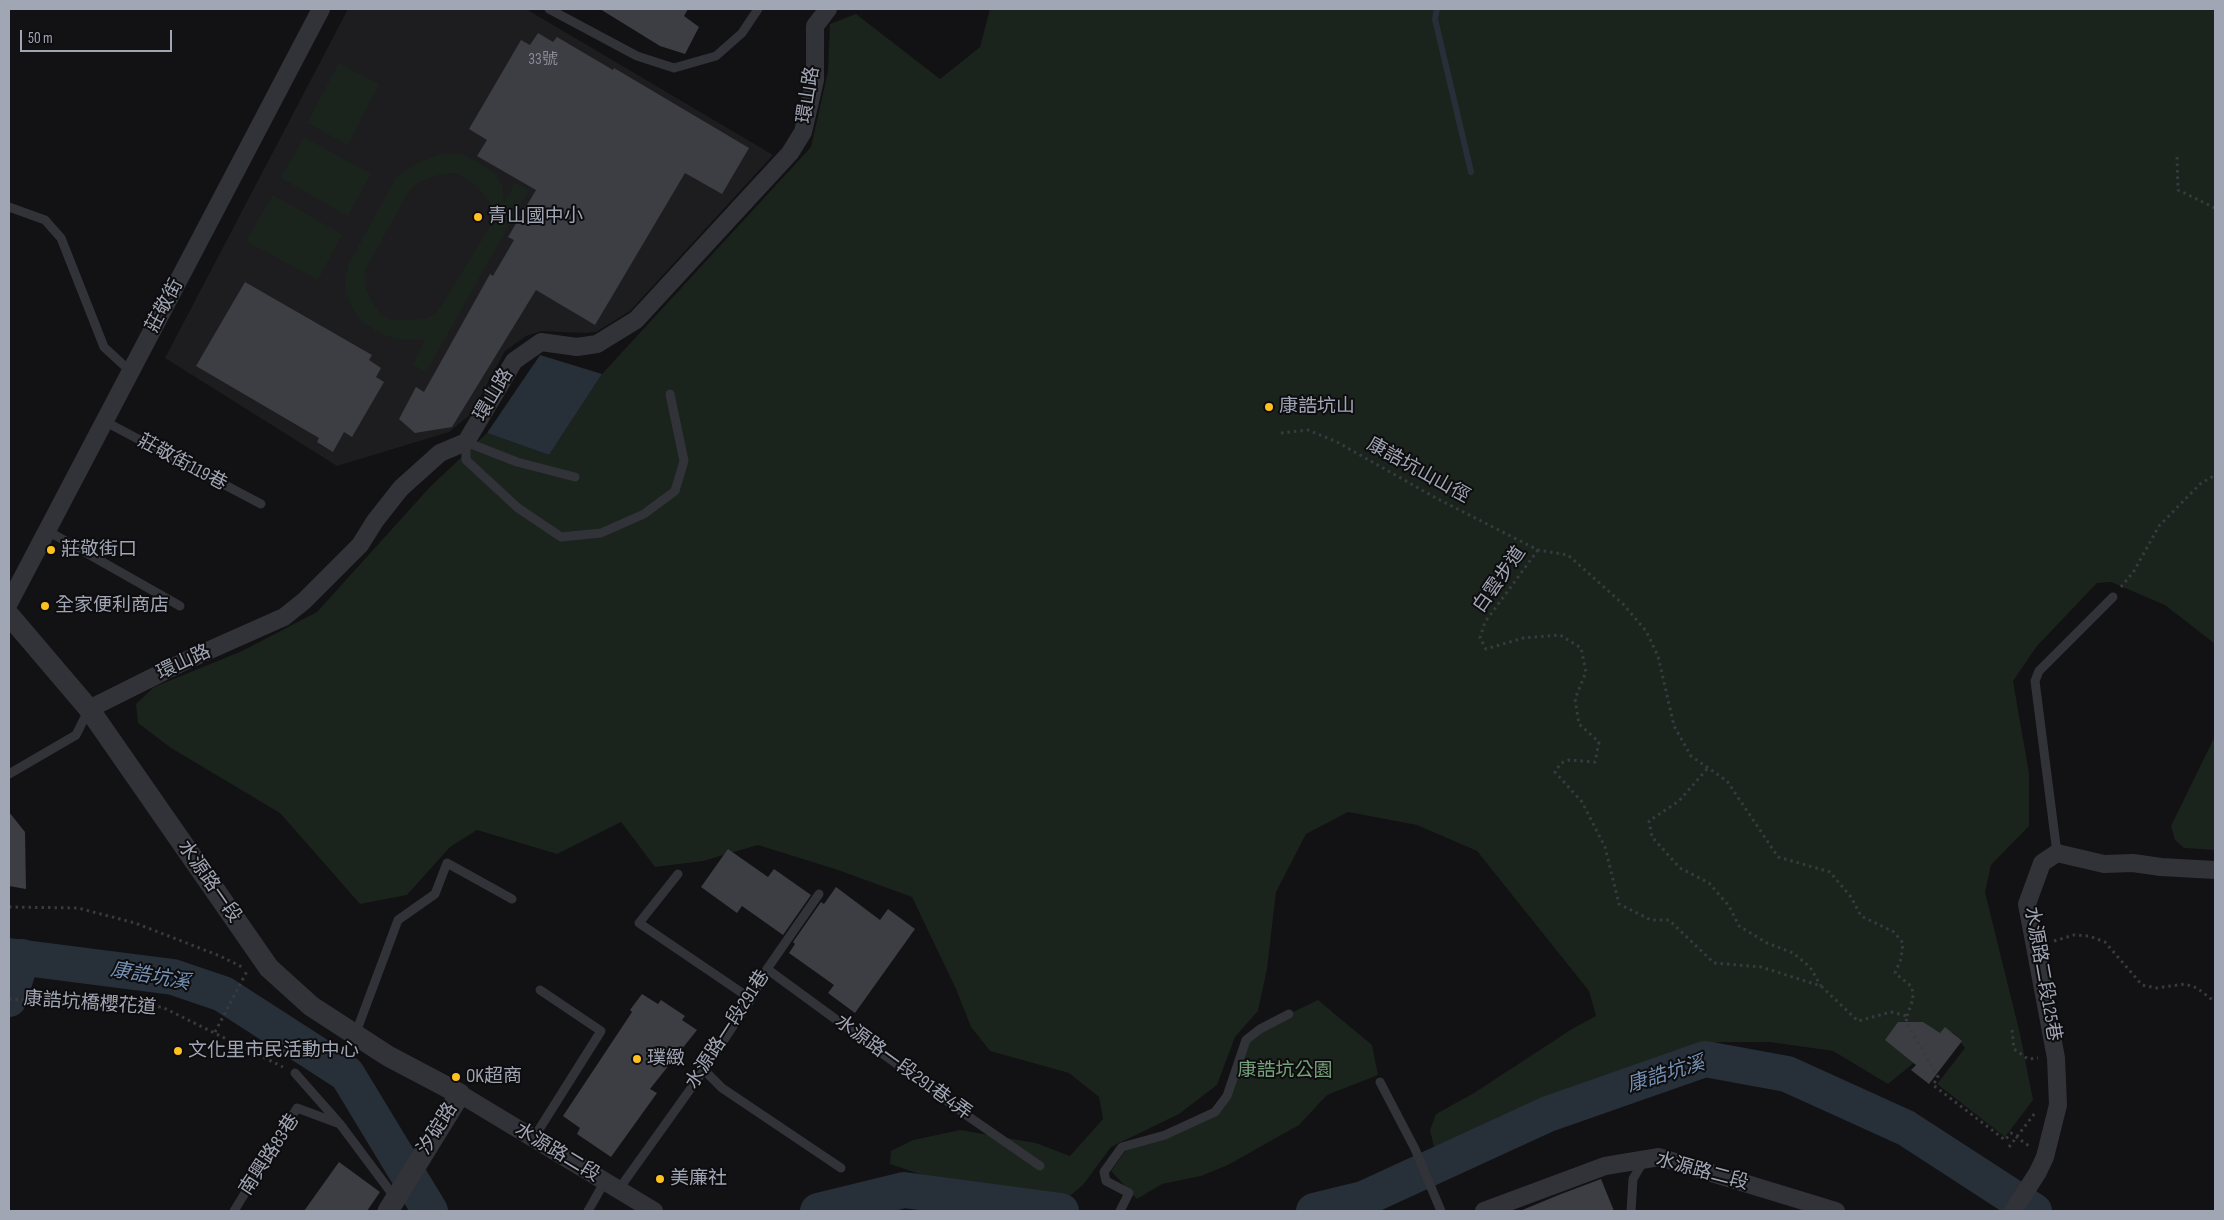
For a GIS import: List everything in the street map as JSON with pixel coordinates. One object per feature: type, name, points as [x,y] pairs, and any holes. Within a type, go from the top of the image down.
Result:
[{"type":"street","name":"環山路","points":[[89,709],[185,661],[284,617],[304,601],[360,545],[375,521],[401,488],[440,453],[466,442],[514,361],[540,342],[577,347],[597,344],[636,320],[790,153],[804,132],[815,80],[815,26],[828,9]]},
{"type":"street","name":"莊敬街","points":[[9,603],[318,10]]},
{"type":"street","name":"水源路一段","points":[[9,615],[89,709],[269,968],[311,1006],[388,1056],[460,1094]]},
{"type":"street","points":[[2058,853],[2104,864],[2133,863],[2161,867],[2215,870]]},
{"type":"street","name":"水源路二段125巷","points":[[2013,1211],[2038,1172],[2045,1157],[2058,1105],[2056,1058],[2027,904],[2042,863],[2058,853]]},
{"type":"street","name":"水源路二段","points":[[460,1094],[654,1211]]},
{"type":"street","name":"汐碇路","points":[[395,1201],[460,1094]]},
{"type":"street","name":"水源路二段","points":[[1484,1211],[1605,1166],[1659,1157],[1836,1211]]},
{"type":"lane","points":[[549,9],[637,56],[674,68],[716,56],[742,32],[758,9]]},
{"type":"lane","points":[[9,207],[45,220],[61,238],[104,348],[131,372]]},
{"type":"lane","points":[[575,477],[517,462],[466,442],[466,460],[518,508],[547,528],[561,537],[600,533],[644,514],[675,492],[684,461],[670,394]]},
{"type":"lane","name":"莊敬街119巷","points":[[104,421],[261,504]]},
{"type":"lane","points":[[46,530],[180,606]]},
{"type":"lane","points":[[2058,853],[2035,681],[2039,671],[2112,597]]},
{"type":"lane","points":[[9,774],[76,736],[89,709]]},
{"type":"lane","points":[[355,1035],[398,920],[435,894],[447,862],[512,899]]},
{"type":"lane","points":[[678,874],[639,923],[751,999]]},
{"type":"lane","name":"水源路一段291巷","points":[[588,1211],[612,1185],[704,1070],[751,999],[767,969],[820,894]]},
{"type":"lane","name":"水源路一段291巷4弄","points":[[767,969],[972,1119],[1040,1166]]},
{"type":"lane","points":[[533,1139],[600,1031],[540,990]]},
{"type":"lane","points":[[1120,1211],[1129,1193],[1106,1181],[1104,1172],[1122,1147],[1165,1135],[1215,1112],[1227,1096],[1246,1040],[1260,1029],[1289,1014]]},
{"type":"lane","points":[[704,1070],[722,1088],[841,1168]]},
{"type":"lane","points":[[295,1073],[340,1124],[395,1201]]},
{"type":"lane","points":[[1380,1082],[1415,1149],[1441,1211]]},
{"type":"lane","name":"南興路83巷","points":[[234,1211],[297,1108],[340,1124]]},
{"type":"lane","points":[[1631,1211],[1633,1179],[1646,1158]]},
{"type":"path","points":[[2177,157],[2178,190],[2215,208]]},
{"type":"path","name":"康誥坑山山徑","points":[[1280,433],[1308,430],[1337,442],[1436,498],[1538,550]]},
{"type":"path","points":[[2112,597],[2134,572],[2159,526],[2200,484],[2215,475]]},
{"type":"path","name":"白雲步道","points":[[1907,1016],[1891,1012],[1858,1020],[1821,986],[1761,967],[1714,963],[1669,920],[1651,920],[1619,904],[1605,848],[1582,802],[1556,772],[1561,763],[1569,760],[1595,762],[1599,742],[1579,724],[1575,699],[1586,672],[1581,648],[1560,635],[1523,638],[1486,649],[1480,638],[1485,622],[1538,550],[1568,555],[1623,604],[1646,630],[1658,656],[1674,726],[1691,756],[1707,769],[1727,781],[1778,857],[1830,872],[1851,897],[1861,916],[1894,932],[1903,943],[1901,959],[1896,973],[1912,987],[1912,999],[1906,1022],[1938,1077],[1933,1085],[2005,1140],[2011,1133],[2017,1138]]},
{"type":"path","points":[[1707,769],[1680,801],[1649,821],[1652,836],[1680,868],[1710,883],[1729,906],[1740,926],[1767,943],[1792,953],[1810,967],[1821,986]]},
{"type":"path","points":[[9,907],[78,908],[135,924],[220,956],[256,974]]},
{"type":"path","points":[[2054,940],[2074,935],[2089,936],[2105,942],[2142,985],[2156,988],[2185,984],[2197,988],[2215,1002]]},
{"type":"path","points":[[215,1032],[248,970]]},
{"type":"path","name":"康誥坑橋櫻花道","points":[[9,999],[162,1007],[295,1073]]},
{"type":"path","points":[[2012,1030],[2014,1049],[2028,1059],[2056,1058]]},
{"type":"path","points":[[2009,1147],[2041,1106],[2058,1105]]},
{"type":"path","points":[[2017,1138],[2031,1147]]},
{"type":"shaded area","name":"青山國中小","points":[[348,9],[526,9],[773,155],[630,311],[596,332],[542,331],[526,336],[505,351],[471,414],[449,432],[337,466],[165,358]]},
{"type":"shaded area","points":[[540,355],[602,374],[549,455],[487,433]]},
{"type":"green space","points":[[990,9],[2215,9],[2215,644],[2165,605],[2111,582],[2097,583],[2037,646],[2013,681],[2029,773],[2029,826],[1991,865],[1985,892],[2020,1034],[2033,1100],[2005,1137],[1937,1084],[1965,1048],[1952,1032],[1888,1084],[1833,1051],[1770,1042],[1717,1042],[1661,1062],[1610,1077],[1457,1142],[1434,1147],[1430,1130],[1436,1114],[1474,1093],[1572,1029],[1596,1016],[1589,991],[1477,851],[1417,825],[1348,812],[1306,834],[1276,892],[1267,969],[1258,1011],[1235,1037],[1217,1085],[1179,1114],[1111,1147],[1083,1185],[1071,1195],[934,1179],[890,1164],[891,1151],[913,1140],[960,1130],[1036,1143],[1070,1156],[1103,1119],[1099,1097],[1069,1073],[990,1051],[971,1027],[956,989],[912,897],[838,870],[758,845],[703,861],[655,867],[621,822],[557,854],[477,830],[450,847],[407,895],[360,904],[280,813],[171,748],[138,723],[136,704],[154,687],[242,651],[317,612],[429,488],[487,433],[549,455],[602,374],[811,147],[828,71],[830,24],[856,14],[940,79],[980,47]]},
{"type":"green space","points":[[339,63],[379,84],[348,145],[307,123]]},
{"type":"green space","points":[[304,137],[371,174],[348,216],[281,178]]},
{"type":"green space","points":[[441,154],[463,154],[493,171],[502,185],[504,203],[515,183],[529,190],[426,372],[413,365],[425,339],[394,339],[376,331],[359,319],[349,302],[345,285],[348,265],[397,176],[419,162]],"holes":[[[444,173],[455,173],[478,187],[490,203],[493,222],[436,314],[424,319],[393,320],[381,315],[373,304],[366,288],[365,270],[408,193],[417,183]]]},
{"type":"green space","points":[[273,195],[342,234],[318,280],[246,241]]},
{"type":"green space","points":[[2215,736],[2215,850],[2184,848],[2175,840],[2171,826]]},
{"type":"green space","name":"康誥坑公園","points":[[1318,1000],[1372,1045],[1378,1075],[1327,1095],[1299,1125],[1228,1165],[1201,1176],[1162,1184],[1137,1199],[1111,1171],[1127,1149],[1173,1136],[1224,1108],[1246,1040],[1289,1014]]},
{"type":"building","points":[[600,9],[688,9],[684,16],[699,27],[685,54],[660,46]]},
{"type":"building","points":[[538,33],[553,42],[557,37],[613,70],[614,68],[749,148],[722,194],[685,173],[595,325],[536,290],[452,427],[415,433],[399,419],[416,387],[424,392],[490,274],[493,276],[514,240],[508,237],[536,190],[477,156],[487,140],[469,129],[521,40],[530,45]]},
{"type":"building","points":[[245,282],[372,355],[369,360],[381,368],[376,377],[384,382],[352,437],[344,432],[333,452],[317,442],[319,438],[196,366]]},
{"type":"building","points":[[9,812],[25,832],[26,889],[9,886]]},
{"type":"building","points":[[728,849],[768,877],[774,869],[811,895],[783,935],[742,906],[737,913],[701,887]]},
{"type":"building","points":[[836,887],[880,920],[888,909],[915,929],[855,1013],[828,993],[834,985],[789,953],[795,944],[793,942],[821,902],[824,904]]},
{"type":"building","name":"璞緻","points":[[642,994],[658,1004],[661,1000],[685,1016],[682,1020],[697,1030],[650,1089],[657,1093],[611,1157],[577,1134],[580,1128],[563,1116]]},
{"type":"building","points":[[1898,1022],[1923,1022],[1940,1033],[1945,1027],[1962,1041],[1929,1084],[1911,1070],[1916,1065],[1885,1040]]},
{"type":"building","points":[[339,1162],[380,1192],[367,1211],[304,1211]]},
{"type":"building","points":[[1601,1179],[1614,1211],[1520,1211],[1561,1194]]},
{"type":"waterway","points":[[1437,9],[1435,19],[1471,172]]},
{"type":"waterway","name":"康誥坑溪","points":[[9,956],[173,977],[223,994],[347,1074],[430,1211]]},
{"type":"waterway","points":[[9,999],[22,957]]},
{"type":"waterway","name":"康誥坑溪","points":[[1314,1211],[1363,1199],[1548,1114],[1705,1059],[1787,1074],[1906,1128],[2034,1211]]},
{"type":"waterway","name":"康誥坑溪","points":[[818,1211],[904,1190],[1061,1211]]},
{"type":"place","name":"青山國中小","points":[[478,217]]},
{"type":"place","name":"康誥坑山","points":[[1269,407]]},
{"type":"place","name":"莊敬街口","points":[[51,550]]},
{"type":"place","name":"全家便利商店","points":[[45,606]]},
{"type":"place","name":"文化里市民活動中心","points":[[178,1051]]},
{"type":"place","name":"璞緻","points":[[637,1059]]},
{"type":"place","name":"OK超商","points":[[456,1077]]},
{"type":"place","name":"美廉社","points":[[660,1179]]}]
